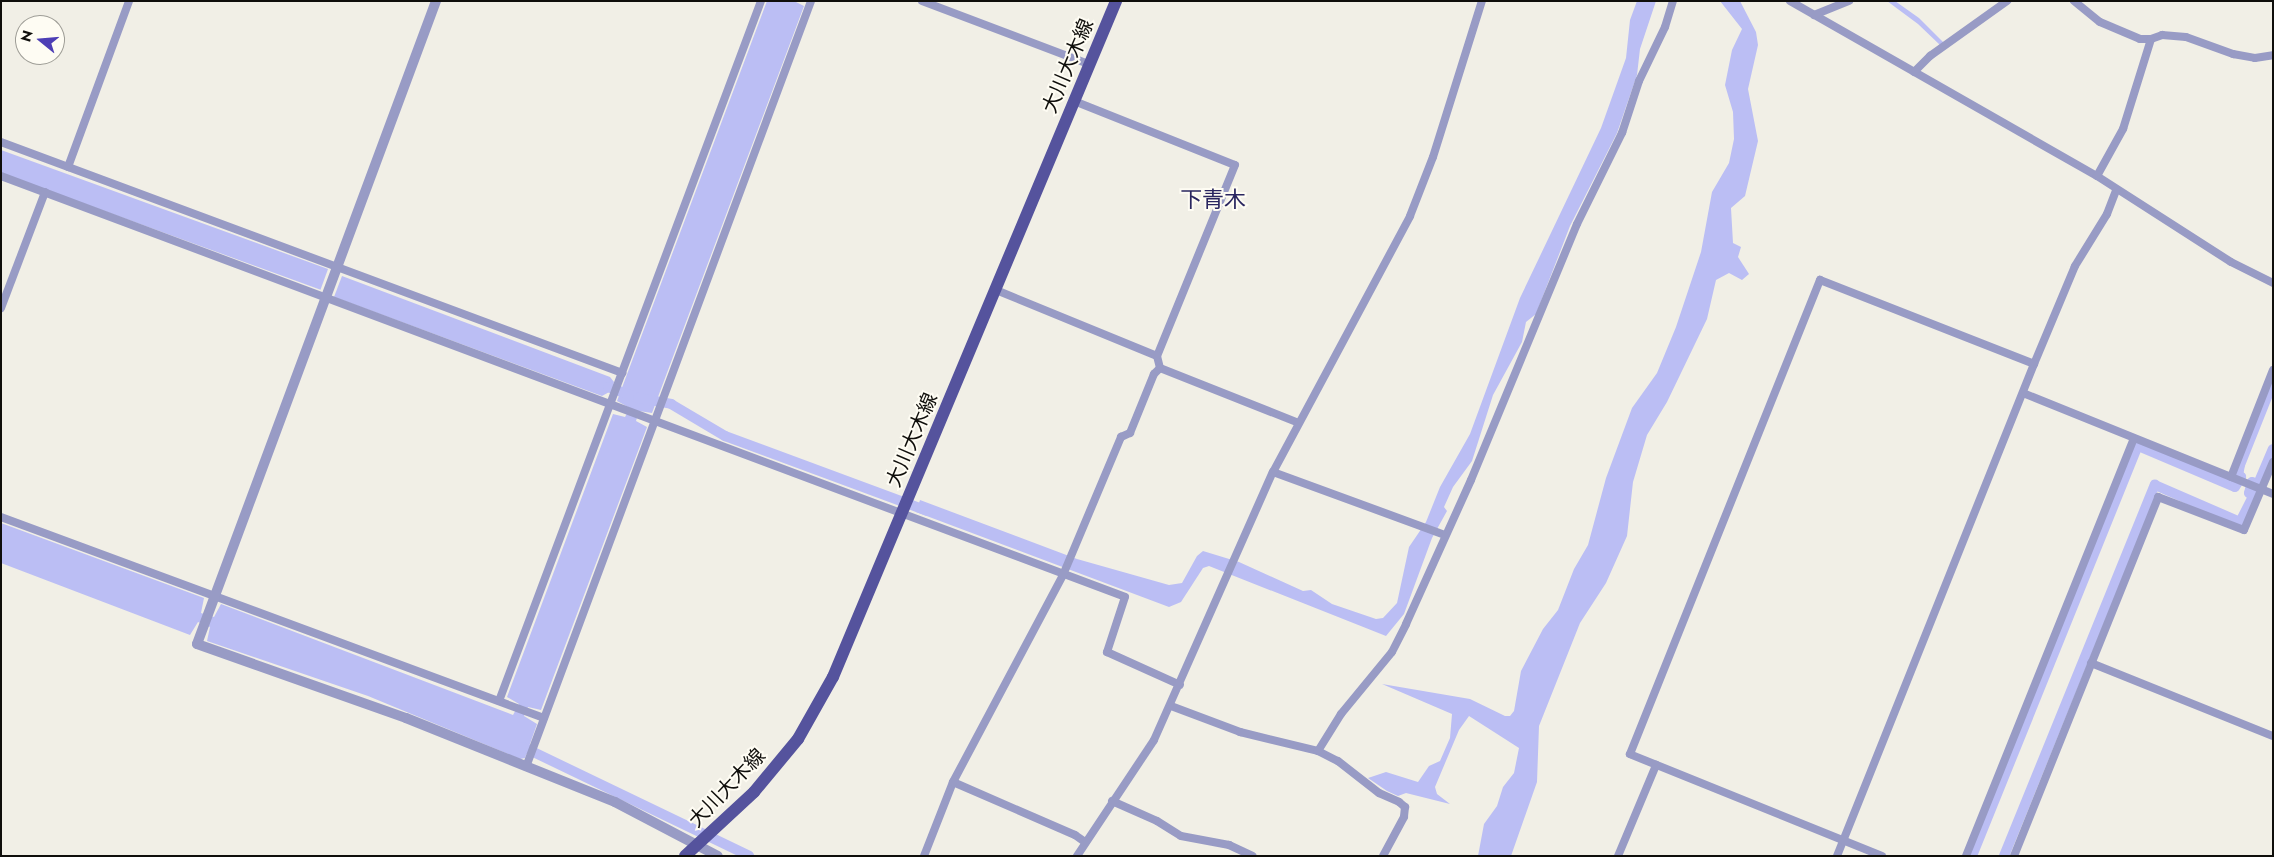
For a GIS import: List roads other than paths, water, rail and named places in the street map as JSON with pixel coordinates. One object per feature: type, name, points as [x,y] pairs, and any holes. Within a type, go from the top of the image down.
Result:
[{"type":"main road","name":"大川大木線","points":[[685,856],[754,792],[798,739],[833,677],[1116,1]]},
{"type":"street","points":[[68,167],[129,1]]},
{"type":"street","points":[[436,1],[197,644],[406,718],[527,765],[615,802],[718,856]]},
{"type":"street","points":[[502,702],[612,406],[620,377],[761,1]]},
{"type":"street","points":[[527,765],[542,717],[811,1]]},
{"type":"street","points":[[922,1],[1089,64]]},
{"type":"street","points":[[1078,856],[1085,842],[1154,740],[1172,706],[1273,472],[1410,216],[1433,157],[1482,1]]},
{"type":"street","points":[[1318,751],[1341,714],[1392,652],[1577,224],[1622,133],[1639,81],[1665,27],[1673,1]]},
{"type":"street","points":[[1790,1],[2097,176],[2116,190],[2231,262],[2273,283]]},
{"type":"street","points":[[1814,15],[1849,1]]},
{"type":"street","points":[[1914,72],[1930,56],[2007,1]]},
{"type":"street","points":[[2074,1],[2100,22],[2140,39],[2151,39],[2162,35],[2186,36],[2233,54],[2255,58],[2273,55]]},
{"type":"street","points":[[2097,176],[2123,129],[2151,39]]},
{"type":"street","points":[[1074,101],[1235,165],[1158,356],[1160,368]]},
{"type":"street","points":[[1,142],[337,266],[620,377]]},
{"type":"street","points":[[1,176],[901,515],[1125,597],[1122,612],[1108,641],[1110,655],[1180,685]]},
{"type":"street","points":[[1837,856],[2075,266],[2107,214],[2116,190]]},
{"type":"street","points":[[1,308],[45,192]]},
{"type":"street","points":[[1882,856],[1630,754],[1820,280],[2034,364]]},
{"type":"street","points":[[996,290],[1158,356]]},
{"type":"street","points":[[1160,368],[1299,423]]},
{"type":"street","points":[[924,856],[953,782],[1064,574],[1121,437],[1130,433],[1154,374],[1160,368]]},
{"type":"street","points":[[2234,478],[2273,370]]},
{"type":"street","points":[[2024,393],[2253,486],[2260,493],[2273,494]]},
{"type":"street","points":[[1966,856],[2134,438]]},
{"type":"street","points":[[2014,856],[2158,497],[2244,530],[2273,462]]},
{"type":"street","points":[[1273,472],[1443,534]]},
{"type":"street","points":[[1,517],[213,600],[542,717]]},
{"type":"street","points":[[2091,663],[2273,736]]},
{"type":"street","points":[[1172,706],[1240,732],[1318,751],[1338,761],[1404,807],[1400,828],[1384,856]]},
{"type":"street","points":[[1618,856],[1656,765]]},
{"type":"street","points":[[953,782],[1075,834],[1085,842]]},
{"type":"street","points":[[1112,801],[1157,821],[1181,836],[1229,845],[1253,856]]},
{"type":"water","points":[[767,1],[794,1],[804,6],[652,413],[639,411],[636,421],[647,427],[541,710],[528,707],[524,716],[537,724],[525,758],[520,759],[368,696],[207,641],[210,627],[198,622],[190,635],[1,563],[1,523],[204,598],[201,613],[214,617],[221,604],[513,715],[519,704],[507,697],[613,414],[625,417],[630,408],[617,401]]},
{"type":"water","points":[[1637,1],[1656,1],[1640,49],[1637,75],[1617,133],[1570,226],[1536,314],[1526,322],[1522,342],[1493,395],[1472,461],[1453,487],[1444,507],[1447,511],[1432,538],[1404,614],[1386,636],[1209,566],[1203,568],[1181,602],[1169,607],[916,512],[920,500],[1077,559],[1169,585],[1182,583],[1197,556],[1203,551],[1239,562],[1303,591],[1311,590],[1332,604],[1376,619],[1383,618],[1397,603],[1409,547],[1426,522],[1440,487],[1470,434],[1520,298],[1601,128],[1626,58],[1630,20]]},
{"type":"water","points":[[1720,1],[1740,1],[1756,32],[1758,45],[1748,89],[1758,141],[1745,196],[1731,208],[1733,243],[1741,247],[1738,257],[1749,274],[1742,280],[1729,273],[1716,280],[1707,319],[1667,402],[1647,435],[1633,482],[1627,536],[1606,583],[1580,623],[1539,726],[1537,782],[1511,856],[1478,856],[1484,824],[1497,806],[1503,787],[1514,773],[1519,748],[1469,716],[1459,730],[1435,787],[1437,794],[1450,804],[1406,793],[1398,796],[1387,791],[1368,778],[1386,772],[1418,782],[1429,766],[1440,761],[1450,738],[1452,714],[1382,684],[1470,699],[1505,716],[1510,716],[1514,711],[1521,671],[1543,629],[1558,610],[1574,569],[1588,545],[1606,478],[1632,408],[1657,373],[1676,327],[1701,252],[1712,192],[1729,163],[1734,139],[1733,112],[1725,85],[1732,50],[1742,29]]},
{"type":"water","points":[[1887,1],[1895,1],[1919,18],[1944,43],[1940,45],[1918,24]]},
{"type":"water","points":[[1,150],[328,269],[320,290],[1,173]]},
{"type":"water","points":[[342,276],[610,377],[614,382],[611,391],[602,396],[334,297]]},
{"type":"waterway","points":[[1972,856],[2138,446],[2235,487],[2241,477],[2238,476],[2240,465],[2273,382]]},
{"type":"waterway","points":[[608,387],[638,398],[671,404],[725,436],[928,511]]},
{"type":"waterway","points":[[2004,856],[2155,485],[2240,522],[2254,494],[2249,493],[2252,482],[2258,484],[2273,449]]},
{"type":"waterway","points":[[523,747],[749,856]]},
{"type":"district","name":"下青木","points":[[1213,200]]}]
